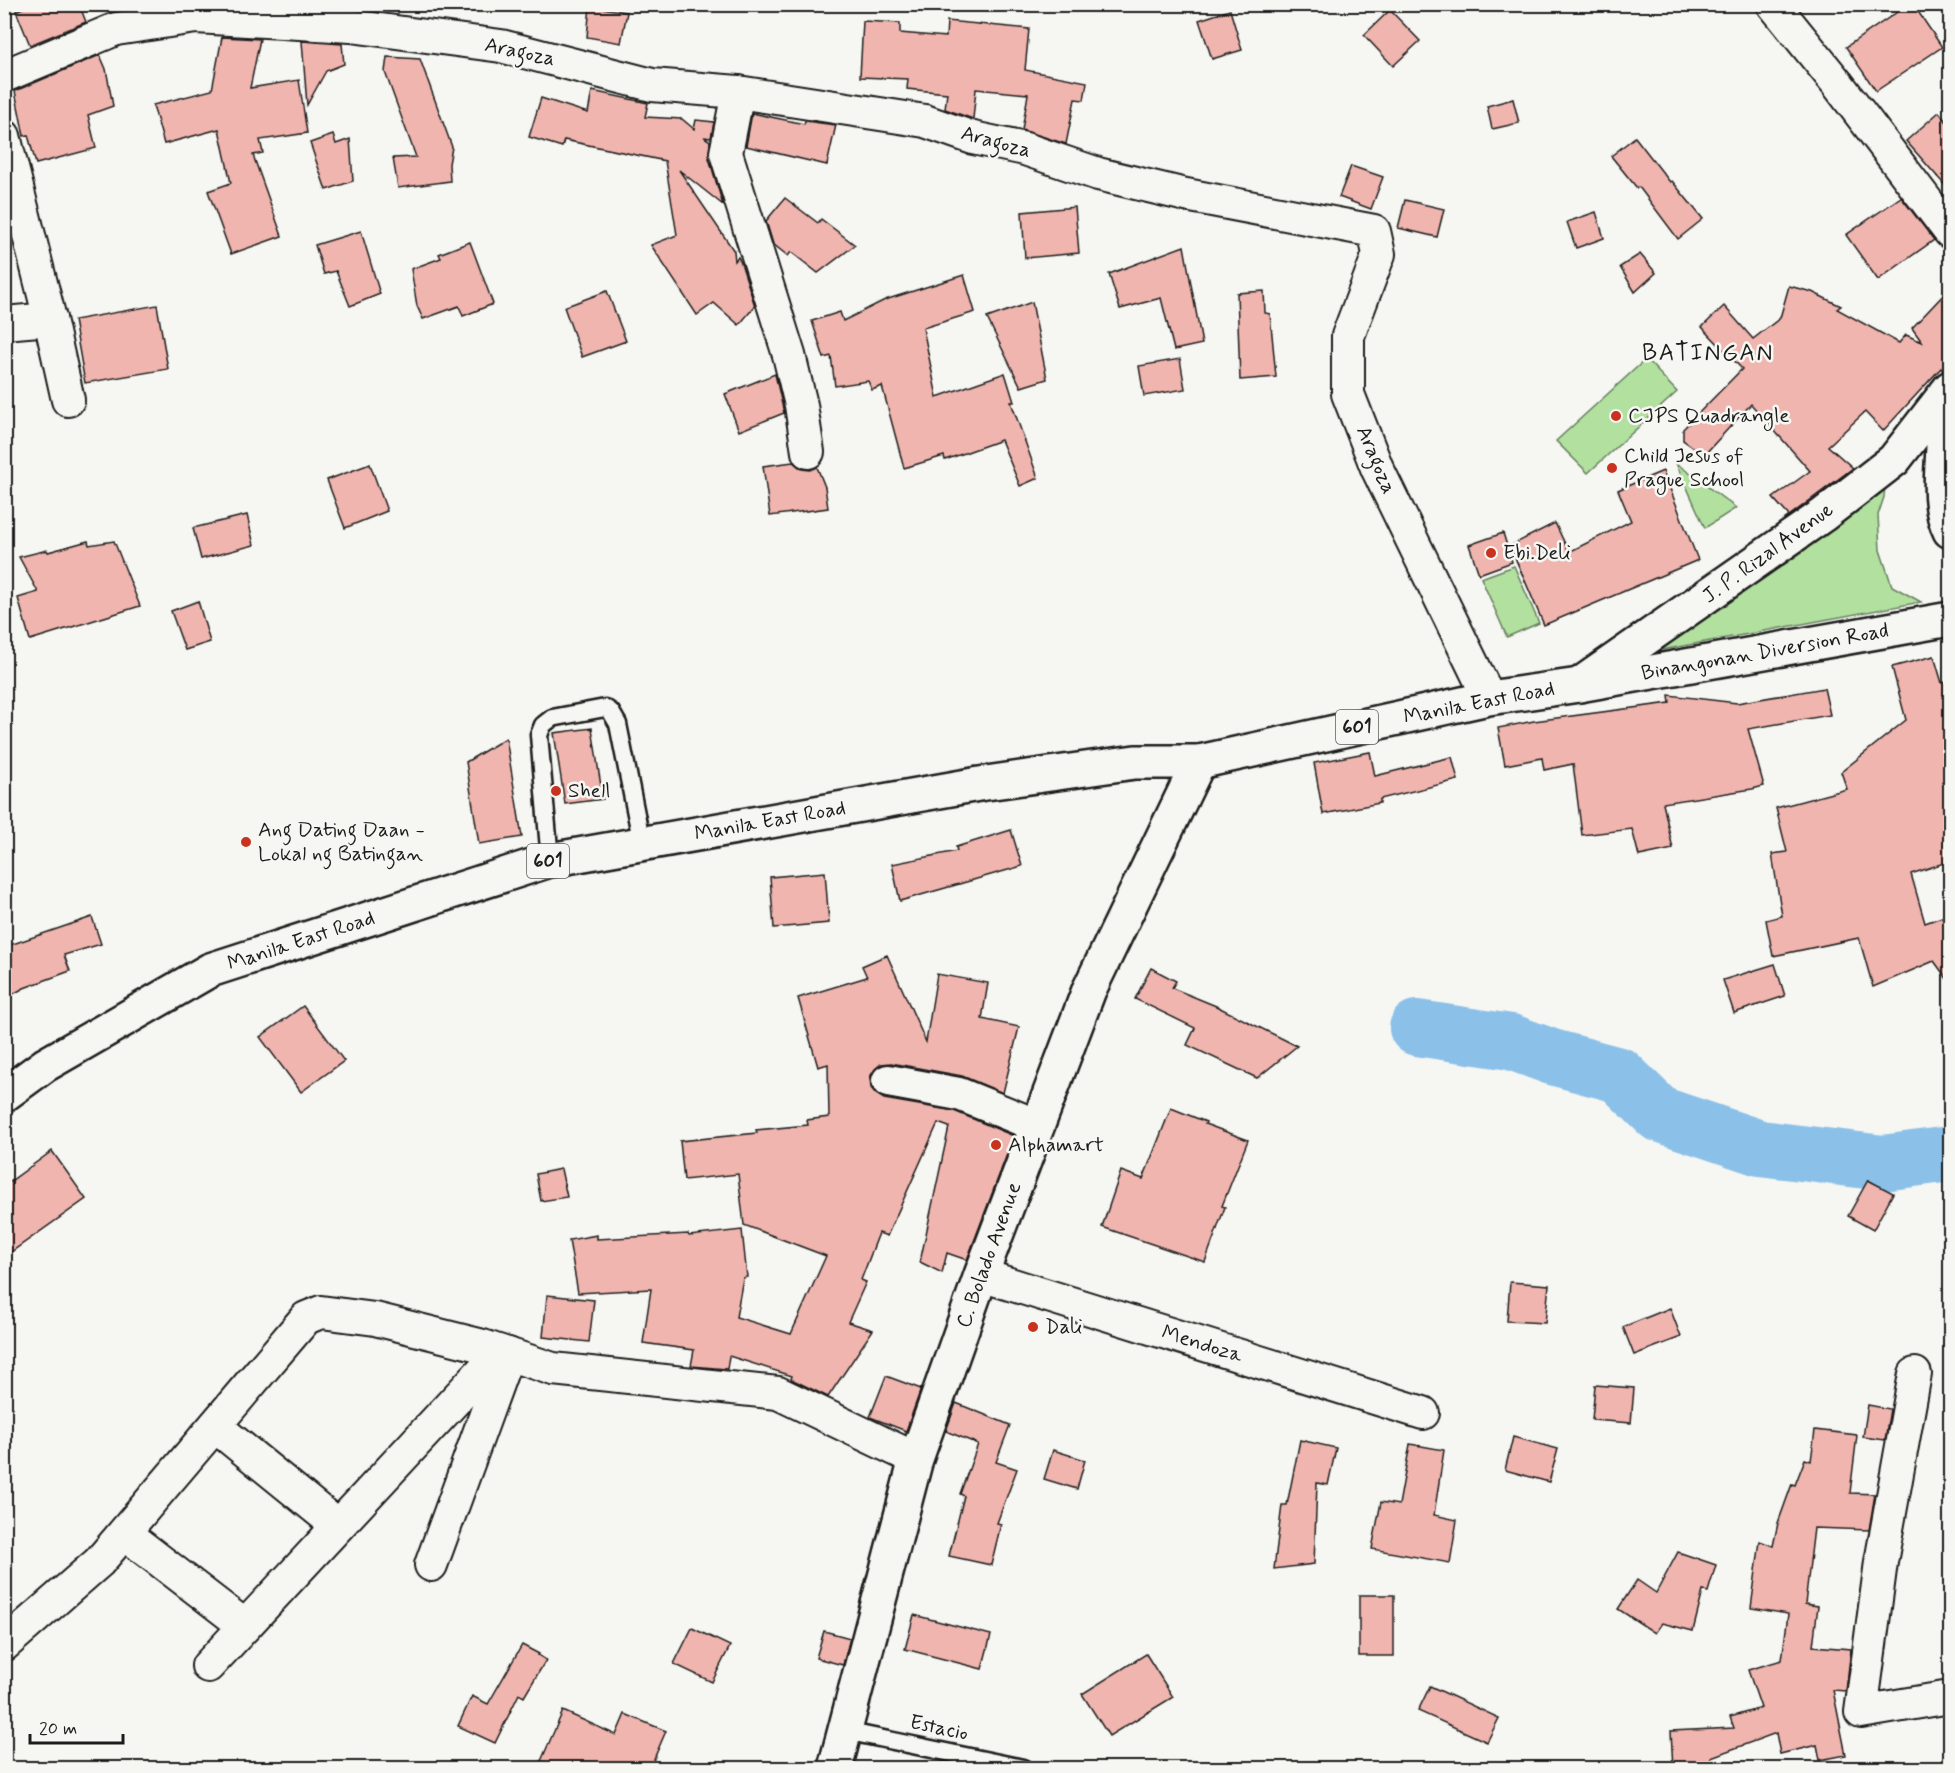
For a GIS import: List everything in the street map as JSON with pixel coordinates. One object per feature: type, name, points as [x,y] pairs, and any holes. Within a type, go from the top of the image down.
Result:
[{"type":"main road","name":"J. P. Rizal Avenue","points":[[1945,395],[1941,497],[1950,531]]},
{"type":"main road","name":"J. P. Rizal Avenue","points":[[1579,685],[1850,495],[1894,460],[1945,395]]},
{"type":"main road","name":"Binangonan Diversion Road","points":[[1579,685],[1950,619]]},
{"type":"main road","name":"Manila East Road","points":[[4,1095],[45,1065],[210,970],[550,860],[990,783],[1135,762],[1199,762],[1489,698],[1579,685]]},
{"type":"main road","name":"C. Bolado Avenue","points":[[835,1768],[916,1459],[981,1275],[1089,990],[1199,762]]},
{"type":"street","points":[[1773,4],[1950,232]]},
{"type":"street","name":"Aragoza","points":[[4,76],[114,17],[196,17],[351,26],[501,46],[652,85],[738,92],[925,121],[973,138],[1025,149],[1109,177],[1186,195],[1374,231],[1379,254],[1347,336],[1348,393],[1377,468],[1489,698]]},
{"type":"street","points":[[738,92],[726,153],[789,355],[801,405],[808,452]]},
{"type":"street","points":[[4,136],[68,400]]},
{"type":"street","points":[[4,323],[50,319]]},
{"type":"street","points":[[888,1081],[959,1094],[1038,1126]]},
{"type":"street","name":"Mendoza","points":[[981,1275],[1423,1413]]},
{"type":"street","points":[[4,1646],[99,1562],[306,1318],[321,1312],[375,1319],[483,1346],[553,1369],[778,1393],[916,1459]]},
{"type":"street","points":[[208,1666],[504,1353]]},
{"type":"street","points":[[431,1564],[504,1353]]},
{"type":"street","points":[[1915,1374],[1883,1552],[1861,1712],[1950,1697]]},
{"type":"street","points":[[214,1426],[338,1526]]},
{"type":"street","points":[[124,1533],[245,1626]]},
{"type":"lane","points":[[550,860],[539,735],[543,725],[552,718],[605,708],[611,712],[618,724],[642,844]]},
{"type":"lane","name":"Estacio","points":[[845,1731],[1023,1768]]},
{"type":"green space","name":"CJPS Quadrangle","points":[[1646,359],[1677,392],[1588,473],[1556,441]]},
{"type":"green space","points":[[1676,463],[1736,508],[1705,528]]},
{"type":"green space","points":[[1887,465],[1884,497],[1878,515],[1880,550],[1892,586],[1921,602],[1624,657]]},
{"type":"green space","points":[[1514,566],[1539,623],[1507,637],[1481,578]]},
{"type":"building","points":[[31,4],[79,4],[86,22],[30,45],[16,11]]},
{"type":"building","points":[[1909,4],[1913,4],[1942,47],[1876,91],[1846,47]]},
{"type":"building","points":[[590,6],[627,12],[621,43],[587,37]]},
{"type":"building","points":[[1230,10],[1242,50],[1212,59],[1199,20]]},
{"type":"building","points":[[1390,10],[1420,41],[1393,66],[1364,35]]},
{"type":"building","points":[[863,21],[900,23],[900,33],[946,37],[947,21],[1029,29],[1025,70],[1087,82],[1084,100],[1075,99],[1066,144],[1022,130],[1028,94],[976,89],[973,119],[945,109],[947,93],[907,89],[908,79],[860,77]]},
{"type":"building","points":[[222,37],[260,39],[250,88],[299,80],[307,133],[260,140],[263,153],[253,155],[282,236],[231,254],[208,191],[231,183],[219,129],[164,144],[153,105],[212,90]]},
{"type":"building","points":[[302,41],[342,44],[344,64],[326,71],[307,105]]},
{"type":"building","points":[[100,55],[106,69],[113,106],[88,115],[96,148],[36,164],[28,135],[24,136],[15,91]]},
{"type":"building","points":[[387,57],[420,59],[452,147],[449,164],[450,181],[398,188],[393,158],[416,157],[385,72]]},
{"type":"building","points":[[592,91],[648,103],[645,117],[682,119],[694,129],[696,120],[714,122],[711,138],[704,137],[710,141],[709,158],[723,205],[679,170],[734,251],[735,261],[738,257],[741,263],[755,306],[739,325],[714,303],[697,315],[651,245],[677,235],[665,161],[564,140],[562,147],[529,137],[541,98],[588,113]]},
{"type":"building","points":[[1513,99],[1519,123],[1492,129],[1487,106]]},
{"type":"building","points":[[1939,112],[1950,126],[1950,191],[1906,141]]},
{"type":"building","points":[[752,113],[804,124],[805,121],[836,125],[827,165],[746,146]]},
{"type":"building","points":[[333,135],[336,144],[350,139],[353,181],[326,190],[310,143]]},
{"type":"building","points":[[1635,137],[1703,219],[1678,239],[1639,187],[1637,188],[1611,156]]},
{"type":"building","points":[[1351,166],[1383,177],[1371,209],[1339,197]]},
{"type":"building","points":[[1901,197],[1934,240],[1878,280],[1846,235]]},
{"type":"building","points":[[785,198],[818,223],[821,219],[855,245],[818,273],[791,252],[788,256],[773,244],[766,221]]},
{"type":"building","points":[[1405,200],[1444,209],[1437,237],[1398,228]]},
{"type":"building","points":[[1075,207],[1079,253],[1025,258],[1022,212]]},
{"type":"building","points":[[1596,212],[1604,238],[1576,248],[1567,222]]},
{"type":"building","points":[[361,231],[380,294],[350,306],[336,271],[324,274],[315,245]]},
{"type":"building","points":[[470,242],[493,304],[463,316],[459,306],[423,319],[417,306],[411,269],[441,258],[439,254]]},
{"type":"building","points":[[1184,246],[1202,344],[1174,350],[1161,298],[1120,309],[1109,274]]},
{"type":"building","points":[[1640,254],[1656,273],[1635,292],[1620,267]]},
{"type":"building","points":[[964,275],[975,312],[923,328],[937,397],[1005,373],[1014,402],[1011,402],[1038,478],[1020,486],[1001,440],[945,460],[944,456],[904,468],[882,386],[872,390],[868,381],[835,386],[831,356],[824,358],[812,321],[840,312],[843,321],[885,300]]},
{"type":"building","points":[[1789,286],[1812,292],[1841,306],[1837,309],[1899,343],[1906,335],[1922,342],[1912,328],[1950,288],[1950,370],[1943,371],[1941,368],[1883,431],[1865,412],[1828,446],[1853,468],[1789,516],[1773,498],[1810,471],[1751,404],[1704,455],[1683,440],[1683,429],[1742,369],[1702,327],[1724,306],[1753,339],[1780,318]]},
{"type":"building","points":[[607,291],[626,341],[582,357],[564,307]]},
{"type":"building","points":[[1264,291],[1265,313],[1270,314],[1276,377],[1240,380],[1237,293]]},
{"type":"building","points":[[1032,302],[1047,379],[1021,387],[987,318]]},
{"type":"building","points":[[157,305],[168,369],[85,383],[74,320]]},
{"type":"building","points":[[1180,359],[1185,389],[1144,396],[1139,366]]},
{"type":"building","points":[[775,374],[784,413],[739,431],[725,394]]},
{"type":"building","points":[[793,462],[802,469],[810,470],[817,467],[825,487],[828,508],[770,516],[763,466]]},
{"type":"building","points":[[370,464],[387,511],[345,528],[327,480]]},
{"type":"building","points":[[1663,471],[1698,560],[1544,625],[1510,546],[1555,523],[1569,552],[1631,521],[1618,490]]},
{"type":"building","points":[[247,515],[254,545],[201,559],[193,528]]},
{"type":"building","name":"Ebi.Deli","points":[[1503,533],[1512,562],[1479,574],[1469,545]]},
{"type":"building","points":[[88,541],[89,545],[114,541],[140,606],[30,640],[18,598],[38,592],[19,557]]},
{"type":"building","points":[[198,601],[210,642],[185,650],[171,611]]},
{"type":"building","points":[[1934,656],[1942,683],[1950,681],[1950,861],[1911,874],[1925,923],[1950,914],[1950,983],[1934,961],[1873,987],[1859,938],[1773,956],[1766,920],[1782,916],[1772,854],[1787,852],[1776,808],[1847,789],[1841,772],[1906,720],[1892,667]]},
{"type":"building","points":[[1824,688],[1830,715],[1748,729],[1764,786],[1663,803],[1673,849],[1639,856],[1632,829],[1582,835],[1573,764],[1544,770],[1542,758],[1505,765],[1498,728],[1670,703],[1669,695],[1737,703]]},
{"type":"building","points":[[592,728],[603,799],[565,804],[554,733]]},
{"type":"building","points":[[506,738],[522,837],[479,844],[466,762]]},
{"type":"building","points":[[1370,752],[1375,776],[1452,757],[1458,780],[1380,799],[1380,803],[1323,814],[1314,763]]},
{"type":"building","points":[[1011,830],[1022,866],[900,901],[892,864],[957,851],[956,847]]},
{"type":"building","points":[[825,872],[829,923],[774,928],[770,877]]},
{"type":"building","points":[[92,917],[101,944],[64,955],[70,971],[24,988],[4,999],[4,947]]},
{"type":"building","points":[[887,955],[926,1042],[937,974],[988,983],[982,1019],[1019,1027],[1003,1093],[962,1076],[891,1063],[881,1064],[870,1077],[871,1088],[884,1099],[954,1111],[1014,1136],[967,1260],[947,1253],[942,1273],[920,1262],[949,1127],[938,1123],[887,1236],[879,1233],[861,1280],[866,1282],[848,1322],[873,1330],[828,1397],[791,1379],[792,1376],[729,1356],[727,1369],[691,1366],[694,1350],[643,1343],[651,1289],[578,1293],[569,1240],[597,1235],[597,1239],[688,1234],[689,1236],[742,1230],[747,1277],[743,1278],[736,1317],[791,1334],[826,1256],[744,1225],[738,1174],[684,1180],[680,1141],[808,1125],[807,1120],[829,1117],[828,1064],[818,1067],[798,998],[867,977],[862,966]]},
{"type":"building","points":[[1775,964],[1785,996],[1734,1013],[1723,980]]},
{"type":"building","points":[[1151,968],[1176,981],[1172,988],[1216,1006],[1297,1046],[1257,1078],[1187,1045],[1195,1028],[1135,999]]},
{"type":"building","points":[[303,1006],[344,1061],[301,1092],[260,1037]]},
{"type":"building","points":[[1171,1108],[1248,1140],[1222,1206],[1225,1207],[1205,1262],[1102,1227],[1121,1171],[1143,1179]]},
{"type":"building","points":[[52,1151],[86,1199],[4,1257],[4,1186]]},
{"type":"building","points":[[561,1169],[567,1197],[541,1201],[536,1174]]},
{"type":"building","points":[[1868,1180],[1893,1193],[1873,1230],[1848,1216]]},
{"type":"building","points":[[1510,1282],[1549,1285],[1545,1323],[1507,1321]]},
{"type":"building","points":[[547,1295],[594,1300],[589,1342],[543,1337]]},
{"type":"building","points":[[1670,1308],[1681,1337],[1634,1355],[1623,1327]]},
{"type":"building","points":[[886,1376],[921,1389],[906,1431],[870,1417]]},
{"type":"building","points":[[1595,1385],[1634,1388],[1631,1423],[1592,1420]]},
{"type":"building","points":[[956,1403],[1010,1425],[996,1462],[1017,1469],[997,1523],[1001,1524],[991,1565],[949,1556],[964,1496],[960,1494],[978,1444],[946,1431]]},
{"type":"building","points":[[1868,1405],[1890,1409],[1885,1440],[1863,1437]]},
{"type":"building","points":[[1815,1430],[1857,1435],[1850,1493],[1875,1494],[1869,1530],[1814,1528],[1805,1604],[1818,1606],[1813,1646],[1851,1649],[1846,1691],[1833,1690],[1846,1755],[1820,1760],[1817,1745],[1780,1754],[1776,1733],[1711,1757],[1711,1768],[1673,1768],[1671,1731],[1734,1728],[1730,1717],[1761,1708],[1748,1670],[1782,1660],[1788,1614],[1751,1608],[1760,1541],[1773,1546],[1778,1523],[1792,1484],[1795,1485],[1805,1459],[1811,1461]]},
{"type":"building","points":[[1513,1437],[1558,1449],[1549,1482],[1505,1470]]},
{"type":"building","points":[[1300,1440],[1336,1448],[1328,1485],[1317,1483],[1314,1564],[1274,1569],[1282,1505],[1287,1505]]},
{"type":"building","points":[[1410,1444],[1444,1450],[1434,1515],[1457,1520],[1450,1563],[1372,1549],[1381,1502],[1399,1505]]},
{"type":"building","points":[[1053,1450],[1085,1460],[1077,1489],[1044,1479]]},
{"type":"building","points":[[1678,1552],[1716,1565],[1708,1592],[1703,1591],[1693,1631],[1662,1623],[1655,1633],[1618,1609],[1637,1580],[1656,1593]]},
{"type":"building","points":[[1359,1595],[1394,1595],[1394,1656],[1359,1656]]},
{"type":"building","points":[[914,1615],[991,1635],[982,1669],[905,1649]]},
{"type":"building","points":[[692,1628],[730,1646],[712,1682],[674,1664]]},
{"type":"building","points":[[824,1631],[850,1638],[843,1665],[816,1658]]},
{"type":"building","points":[[522,1645],[546,1660],[524,1697],[519,1694],[495,1743],[458,1726],[472,1696],[488,1704]]},
{"type":"building","points":[[1146,1654],[1173,1697],[1109,1736],[1082,1694]]},
{"type":"building","points":[[1430,1686],[1499,1718],[1487,1742],[1418,1711]]},
{"type":"building","points":[[563,1711],[616,1735],[625,1714],[666,1731],[650,1768],[557,1768],[541,1761]]},
{"type":"waterway","points":[[1417,1028],[1511,1042],[1552,1057],[1619,1075],[1659,1114],[1760,1148],[1883,1163],[1950,1154]]},
{"type":"place","name":"CJPS Quadrangle","points":[[1616,416]]},
{"type":"place","name":"Child Jesus of Prague School","points":[[1612,468]]},
{"type":"place","name":"Ebi.Deli","points":[[1491,553]]},
{"type":"place","name":"Shell","points":[[556,791]]},
{"type":"place","name":"Ang Dating Daan - Lokal ng Batingan","points":[[246,842]]},
{"type":"place","name":"Alphamart","points":[[996,1145]]},
{"type":"place","name":"Dali","points":[[1033,1327]]},
{"type":"district","name":"BATINGAN","points":[[1708,353]]}]
